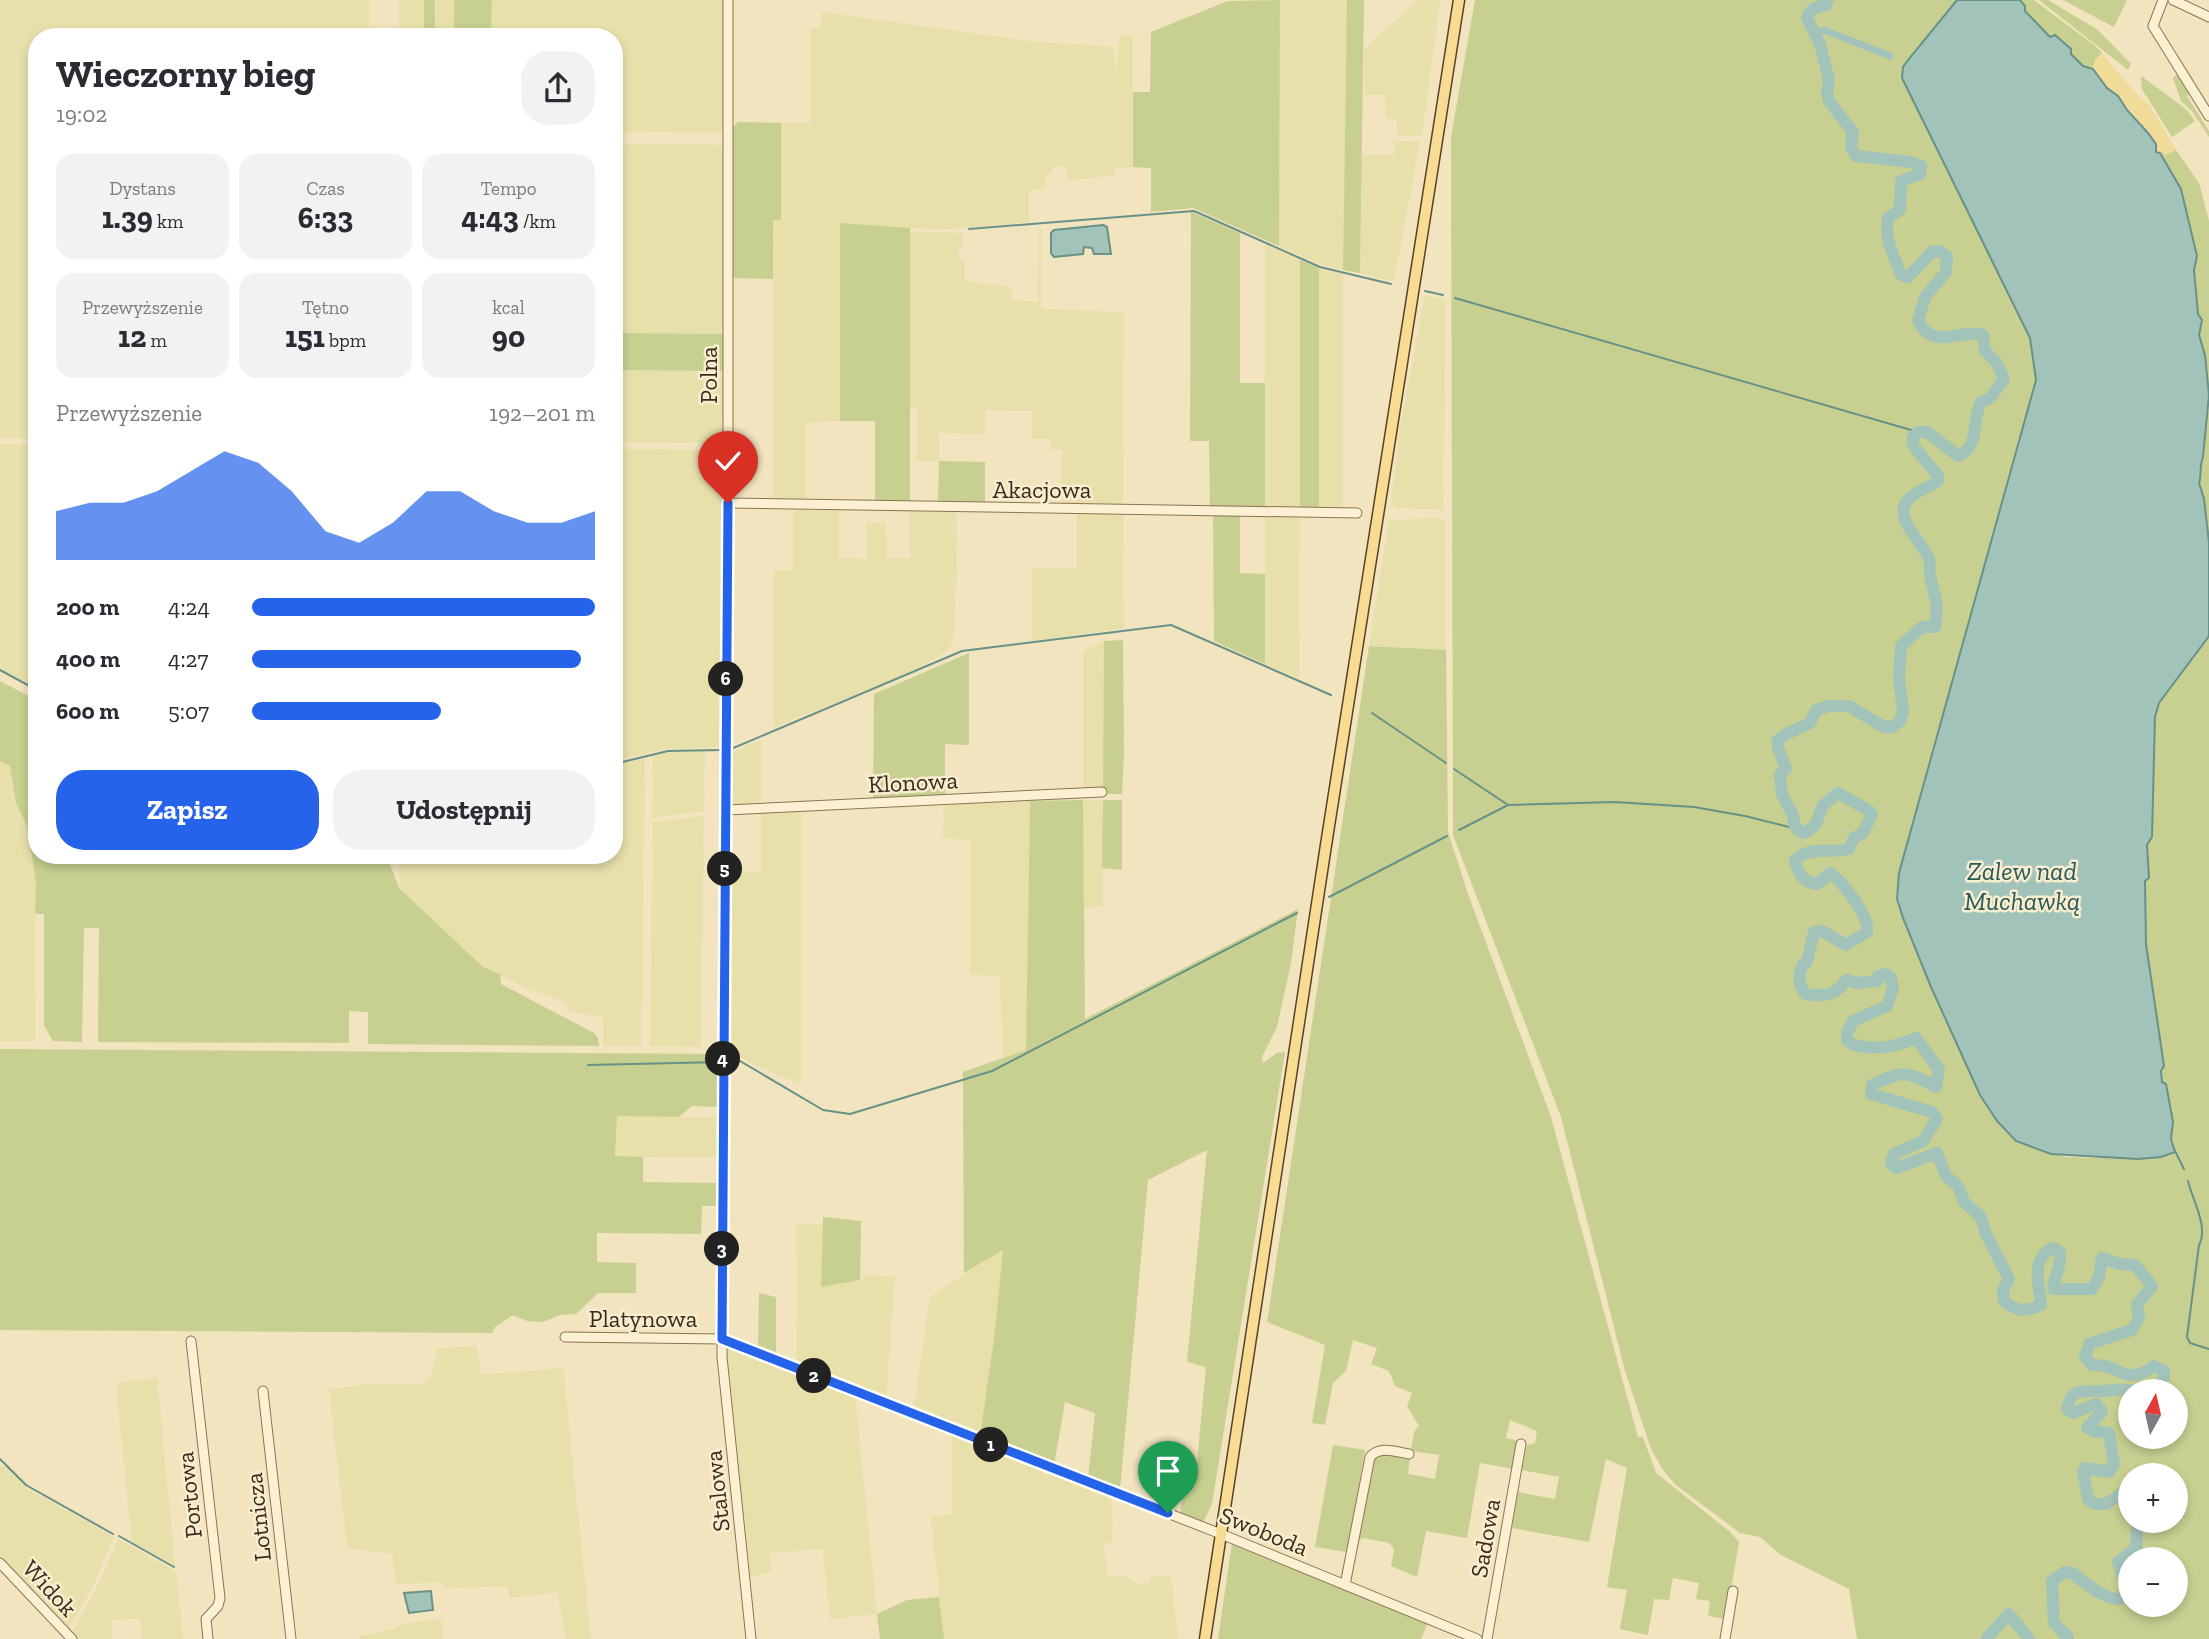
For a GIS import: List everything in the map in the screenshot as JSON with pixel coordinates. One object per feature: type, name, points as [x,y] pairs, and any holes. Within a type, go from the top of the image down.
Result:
[{"type":"main road","points":[[1205,1639],[1459,0]]},
{"type":"street","name":"Polna","points":[[722,1339],[728,503],[727,0]]},
{"type":"street","points":[[2163,0],[2153,26],[2209,116]]},
{"type":"street","points":[[2173,0],[2209,18]]},
{"type":"street","name":"Akacjowa","points":[[728,503],[1357,513]]},
{"type":"street","name":"Klonowa","points":[[726,810],[1102,792]]},
{"type":"street","name":"Platynowa","points":[[565,1337],[722,1339]]},
{"type":"street","name":"Swoboda","points":[[722,1339],[1221,1534],[1477,1639]]},
{"type":"street","name":"Stalowa","points":[[722,1339],[723,1377],[751,1639]]},
{"type":"street","name":"Portowa","points":[[191,1341],[220,1598],[218,1606],[206,1619],[208,1639]]},
{"type":"street","name":"Lotnicza","points":[[263,1391],[291,1639]]},
{"type":"street","name":"Sadowa","points":[[1487,1639],[1521,1444]]},
{"type":"street","points":[[1345,1585],[1370,1457],[1381,1450],[1409,1454]]},
{"type":"street","name":"Widok","points":[[0,1563],[72,1639]]},
{"type":"street","points":[[1725,1639],[1733,1591]]},
{"type":"shaded area","points":[[0,0],[369,0],[369,28],[28,28],[28,438],[0,438]]},
{"type":"shaded area","points":[[399,0],[424,0],[424,28],[399,28]]},
{"type":"shaded area","points":[[436,0],[454,0],[454,28],[435,28]]},
{"type":"shaded area","points":[[492,0],[724,0],[724,133],[623,132],[623,28],[491,28]]},
{"type":"shaded area","points":[[1280,0],[1347,0],[1343,270],[1322,265],[1279,246]]},
{"type":"shaded area","points":[[1418,0],[1440,0],[1422,136],[1397,135],[1397,119],[1386,119],[1385,95],[1364,95],[1364,49]]},
{"type":"shaded area","points":[[822,12],[1028,41],[1114,47],[1115,76],[1120,35],[1133,36],[1133,167],[1115,168],[1114,175],[1067,181],[1066,166],[1052,167],[1052,173],[1046,174],[1046,188],[1029,191],[1029,222],[941,230],[840,224],[840,421],[806,423],[806,502],[774,502],[773,219],[781,219],[781,123],[810,123],[810,28],[821,28]]},
{"type":"shaded area","points":[[1394,141],[1420,142],[1394,281],[1360,273],[1362,155],[1394,155]]},
{"type":"shaded area","points":[[623,144],[724,145],[724,334],[623,333]]},
{"type":"shaded area","points":[[1039,229],[1041,309],[1124,312],[1123,505],[1062,504],[1063,450],[1051,450],[1050,439],[1032,439],[1032,411],[985,410],[985,434],[939,433],[939,461],[917,461],[918,409],[910,409],[910,232],[962,233],[962,247],[957,254],[965,264],[965,281],[1012,287],[1012,300],[1038,302]]},
{"type":"shaded area","points":[[1265,244],[1300,260],[1300,510],[1265,509]]},
{"type":"shaded area","points":[[1319,268],[1343,274],[1343,505],[1339,509],[1319,510]]},
{"type":"shaded area","points":[[1425,295],[1446,300],[1443,510],[1394,508],[1392,497],[1400,428]]},
{"type":"shaded area","points":[[623,370],[723,371],[723,443],[623,442]]},
{"type":"shaded area","points":[[0,444],[28,444],[28,683],[0,668]]},
{"type":"shaded area","points":[[623,449],[723,450],[719,747],[665,749],[623,759]]},
{"type":"shaded area","points":[[802,507],[839,508],[839,558],[866,559],[866,523],[886,523],[887,558],[910,558],[910,509],[956,510],[957,567],[953,643],[944,653],[910,673],[774,727],[774,571],[793,571],[793,513]]},
{"type":"shaded area","points":[[1077,512],[1123,513],[1124,628],[1032,641],[1032,568],[1077,569]]},
{"type":"shaded area","points":[[1265,515],[1300,516],[1299,679],[1265,664]]},
{"type":"shaded area","points":[[1445,519],[1446,650],[1369,646],[1389,520]]},
{"type":"shaded area","points":[[1104,641],[1103,794],[1083,795],[1083,652]]},
{"type":"shaded area","points":[[761,740],[761,804],[734,805],[731,800],[731,753]]},
{"type":"shaded area","points":[[705,751],[704,811],[652,818],[653,756]]},
{"type":"shaded area","points":[[645,758],[641,1046],[603,1046],[603,1018],[569,1011],[567,1003],[531,990],[483,967],[399,888],[400,864],[623,864],[623,764]]},
{"type":"shaded area","points":[[0,761],[10,766],[16,803],[27,826],[28,864],[33,864],[36,882],[35,1041],[0,1041]]},
{"type":"shaded area","points":[[1083,800],[1103,800],[1103,906],[1084,908]]},
{"type":"shaded area","points":[[1030,801],[1026,1050],[1003,1058],[1000,977],[970,974],[970,840],[943,838],[944,802]]},
{"type":"shaded area","points":[[801,809],[801,1084],[759,1067],[728,1050],[729,871],[761,872],[761,811]]},
{"type":"shaded area","points":[[704,816],[701,1047],[650,1046],[653,822]]},
{"type":"shaded area","points":[[617,1116],[719,1118],[719,1158],[615,1157]]},
{"type":"shaded area","points":[[796,1224],[822,1225],[821,1287],[863,1279],[866,1275],[895,1276],[886,1399],[797,1364]]},
{"type":"shaded area","points":[[1003,1249],[980,1436],[914,1409],[930,1297]]},
{"type":"shaded area","points":[[477,1346],[481,1375],[563,1368],[591,1639],[565,1639],[558,1592],[510,1598],[507,1586],[444,1588],[442,1582],[396,1584],[392,1554],[347,1548],[329,1389],[370,1384],[421,1384],[430,1378],[438,1348]]},
{"type":"shaded area","points":[[726,1346],[855,1395],[877,1614],[830,1619],[823,1549],[769,1553],[771,1572],[748,1577],[725,1359]]},
{"type":"shaded area","points":[[157,1378],[175,1565],[132,1542],[116,1383]]},
{"type":"shaded area","points":[[952,1434],[1111,1495],[1113,1542],[1104,1544],[1108,1577],[1127,1576],[1138,1584],[1150,1582],[1151,1576],[1171,1576],[1178,1639],[944,1639],[931,1517],[952,1514]]},
{"type":"shaded area","points":[[0,1466],[7,1466],[28,1489],[114,1537],[92,1588],[69,1628],[0,1555]]},
{"type":"shaded area","points":[[118,1539],[176,1572],[183,1639],[142,1639],[140,1618],[111,1620],[113,1639],[79,1639],[73,1632],[102,1577]]},
{"type":"shaded area","points":[[441,1619],[443,1639],[360,1639],[360,1636],[395,1629],[400,1624]]},
{"type":"green space","points":[[424,0],[435,0],[435,28],[424,28]]},
{"type":"green space","points":[[454,0],[492,0],[491,28],[454,27]]},
{"type":"green space","points":[[1280,0],[1279,246],[1193,208],[1151,212],[1151,168],[1133,167],[1133,92],[1150,92],[1151,32],[1228,1]]},
{"type":"green space","points":[[1347,0],[1364,0],[1360,273],[1343,270]]},
{"type":"green space","points":[[1475,0],[1957,0],[1903,67],[1902,78],[2030,339],[2036,380],[1899,873],[1897,899],[1931,987],[1980,1095],[2037,1150],[2065,1157],[2138,1159],[2171,1139],[2173,1122],[2161,1076],[2164,1066],[2146,943],[2145,881],[2148,878],[2147,845],[2152,837],[2155,717],[2159,703],[2209,636],[2209,1639],[1857,1639],[1849,1589],[1781,1555],[1760,1537],[1740,1533],[1676,1485],[1663,1470],[1651,1449],[1625,1371],[1561,1117],[1453,835],[1451,137]]},
{"type":"green space","points":[[2020,0],[2034,0],[2094,45],[2102,53],[2095,60],[2093,69],[2083,66],[2045,32],[2025,11]]},
{"type":"green space","points":[[2039,0],[2048,0],[2098,30],[2131,64],[2128,70]]},
{"type":"green space","points":[[2063,0],[2127,0],[2114,27]]},
{"type":"green space","points":[[2177,74],[2190,93],[2187,96],[2209,131],[2209,137],[2192,111],[2181,101],[2173,78]]},
{"type":"green space","points":[[2141,76],[2186,109],[2195,121],[2172,137],[2142,89]]},
{"type":"green space","points":[[738,122],[781,123],[781,220],[773,220],[773,279],[732,278],[732,128]]},
{"type":"green space","points":[[2161,150],[2165,155],[2176,150],[2199,183],[2209,221],[2209,395],[2205,355],[2199,335],[2202,320],[2198,314],[2194,270],[2197,256],[2181,189],[2168,170]]},
{"type":"green space","points":[[1191,212],[1240,233],[1240,383],[1265,383],[1265,509],[1210,508],[1209,441],[1190,441]]},
{"type":"green space","points":[[840,223],[910,228],[910,503],[875,503],[875,421],[840,421]]},
{"type":"green space","points":[[1300,260],[1319,268],[1319,510],[1300,510]]},
{"type":"green space","points":[[623,333],[724,334],[723,371],[623,370]]},
{"type":"green space","points":[[2209,410],[2209,542],[2204,499],[2199,483],[2206,416]]},
{"type":"green space","points":[[939,461],[985,462],[985,505],[938,504]]},
{"type":"green space","points":[[1213,514],[1240,515],[1240,573],[1265,574],[1265,664],[1214,641]]},
{"type":"green space","points":[[1123,640],[1122,794],[1103,794],[1104,641]]},
{"type":"green space","points":[[1369,646],[1446,650],[1448,832],[1468,894],[1551,1117],[1638,1437],[1643,1437],[1656,1473],[1739,1542],[1726,1619],[1708,1616],[1710,1601],[1696,1599],[1699,1583],[1673,1578],[1669,1600],[1654,1599],[1648,1635],[1620,1629],[1627,1590],[1607,1587],[1627,1468],[1606,1459],[1589,1542],[1512,1528],[1518,1492],[1555,1499],[1559,1477],[1522,1470],[1527,1445],[1535,1443],[1537,1431],[1510,1420],[1506,1438],[1518,1443],[1514,1469],[1480,1463],[1467,1538],[1426,1531],[1417,1577],[1391,1566],[1394,1550],[1390,1543],[1363,1538],[1359,1541],[1374,1454],[1378,1452],[1410,1458],[1408,1474],[1435,1479],[1439,1455],[1411,1451],[1414,1432],[1419,1426],[1407,1406],[1412,1393],[1395,1386],[1389,1371],[1371,1364],[1377,1348],[1353,1340],[1346,1371],[1333,1383],[1325,1425],[1312,1423],[1325,1345],[1267,1322]]},
{"type":"green space","points":[[969,653],[969,745],[945,744],[945,797],[873,801],[874,694]]},
{"type":"green space","points":[[0,681],[28,696],[28,832],[16,803],[10,766],[0,761]]},
{"type":"green space","points":[[1083,800],[1085,1019],[1298,909],[1291,963],[1277,1027],[1262,1057],[1263,1063],[1277,1053],[1285,1052],[1212,1504],[1202,1525],[1180,1516],[1183,1485],[1195,1485],[1206,1367],[1187,1362],[1207,1150],[1148,1180],[1120,1490],[1088,1478],[1095,1413],[1065,1402],[1054,1465],[980,1436],[1003,1250],[964,1273],[963,1072],[1026,1050],[1030,801]]},
{"type":"green space","points":[[1103,800],[1122,800],[1122,870],[1102,868]]},
{"type":"green space","points":[[33,864],[390,864],[399,888],[483,967],[500,974],[501,984],[594,1033],[599,1046],[368,1044],[368,1012],[349,1011],[349,1043],[98,1042],[99,928],[84,928],[82,1042],[53,1041],[44,1025],[44,914],[35,914],[36,882]]},
{"type":"green space","points":[[0,1049],[720,1054],[719,1107],[692,1106],[679,1117],[617,1116],[615,1156],[643,1157],[643,1182],[718,1183],[718,1206],[702,1206],[701,1234],[597,1233],[597,1262],[636,1263],[636,1293],[598,1293],[576,1314],[560,1315],[543,1322],[511,1316],[495,1327],[492,1333],[0,1330]]},
{"type":"green space","points":[[823,1217],[861,1221],[860,1280],[821,1287]]},
{"type":"green space","points":[[759,1293],[776,1297],[776,1355],[758,1349]]},
{"type":"green space","points":[[1333,1445],[1365,1450],[1347,1552],[1315,1547]]},
{"type":"green space","points":[[1232,1543],[1428,1623],[1421,1639],[1218,1639]]},
{"type":"green space","points":[[939,1597],[944,1639],[880,1639],[877,1614],[907,1600]]},
{"type":"sand","points":[[2102,53],[2138,96],[2148,103],[2176,150],[2165,155],[2162,150],[2160,153],[2156,152],[2143,126],[2102,83],[2093,69],[2095,60]]},
{"type":"water","name":"Zalew nad Muchawką","points":[[1957,0],[2020,0],[2025,11],[2050,37],[2055,35],[2071,49],[2071,54],[2083,66],[2093,69],[2156,144],[2156,152],[2160,153],[2181,189],[2197,256],[2194,270],[2198,314],[2202,320],[2199,335],[2205,355],[2209,395],[2199,483],[2204,499],[2209,542],[2209,636],[2159,703],[2155,717],[2152,837],[2147,845],[2149,878],[2145,881],[2146,944],[2164,1066],[2161,1071],[2162,1082],[2166,1084],[2173,1122],[2171,1139],[2175,1152],[2161,1157],[2138,1159],[2051,1154],[2016,1141],[1997,1121],[1980,1095],[1931,987],[1897,899],[1899,873],[2036,380],[2030,338],[1902,78],[1903,67]]},
{"type":"water","points":[[1103,225],[1107,227],[1111,254],[1094,254],[1092,248],[1084,247],[1083,254],[1054,257],[1051,253],[1051,233],[1054,230]]},
{"type":"water","points":[[431,1591],[433,1610],[409,1613],[404,1593]]},
{"type":"waterway","points":[[1828,0],[1826,5],[1812,10],[1807,18],[1820,44],[1829,80],[1829,101],[1853,132],[1851,147],[1856,156],[1911,162],[1921,166],[1920,174],[1901,181],[1900,210],[1888,218],[1889,240],[1901,275],[1908,277],[1932,252],[1939,251],[1947,256],[1946,272],[1925,297],[1918,321],[1924,330],[1940,337],[1983,335],[1985,351],[1996,362],[2004,379],[1990,398],[1981,402],[1973,440],[1965,452],[1958,456],[1927,432],[1918,432],[1913,437],[1913,445],[1938,476],[1938,481],[1910,498],[1903,513],[1908,527],[1929,559],[1937,612],[1935,627],[1922,627],[1901,646],[1899,678],[1903,712],[1900,721],[1893,727],[1884,727],[1849,706],[1829,706],[1816,710],[1810,723],[1777,741],[1786,769],[1780,774],[1782,795],[1797,829],[1803,833],[1813,827],[1823,805],[1838,793],[1872,814],[1863,833],[1854,838],[1849,849],[1814,851],[1795,860],[1800,873],[1808,882],[1817,884],[1830,873],[1854,900],[1867,926],[1867,932],[1846,945],[1822,931],[1814,932],[1807,962],[1803,964],[1799,979],[1805,994],[1823,995],[1838,989],[1846,980],[1857,983],[1877,981],[1878,976],[1886,974],[1891,978],[1893,989],[1887,1006],[1853,1021],[1847,1033],[1847,1041],[1872,1048],[1900,1044],[1916,1038],[1939,1070],[1936,1087],[1904,1074],[1872,1085],[1871,1094],[1932,1112],[1937,1119],[1923,1141],[1894,1154],[1891,1163],[1896,1168],[1937,1153],[1946,1176],[1958,1186],[1964,1202],[1981,1217],[1986,1234],[2009,1279],[2003,1290],[2004,1301],[2017,1309],[2026,1310],[2041,1305],[2039,1265],[2041,1259],[2053,1248],[2060,1252],[2053,1289],[2092,1289],[2099,1277],[2102,1258],[2120,1264],[2135,1265],[2152,1286],[2137,1305],[2139,1318],[2132,1330],[2089,1344],[2085,1357],[2092,1365],[2109,1367],[2129,1375],[2136,1375],[2154,1366],[2164,1371],[2163,1379]]},
{"type":"waterway","points":[[1814,33],[1824,30],[1890,56]]},
{"type":"waterway","points":[[969,229],[1194,211],[1320,267],[1391,284]]},
{"type":"waterway","points":[[1425,291],[1443,295]]},
{"type":"waterway","points":[[1455,298],[1918,432]]},
{"type":"waterway","points":[[731,749],[962,651],[1171,625],[1331,695]]},
{"type":"waterway","points":[[0,670],[28,685]]},
{"type":"waterway","points":[[1372,713],[1446,763]]},
{"type":"waterway","points":[[623,762],[668,751],[721,750]]},
{"type":"waterway","points":[[1454,769],[1508,805]]},
{"type":"waterway","points":[[1459,830],[1508,805],[1615,802],[1694,807],[1797,829]]},
{"type":"waterway","points":[[1329,897],[1447,836]]},
{"type":"waterway","points":[[727,1062],[740,1061],[823,1110],[850,1114],[992,1071],[1297,913]]},
{"type":"waterway","points":[[588,1065],[721,1062]]},
{"type":"waterway","points":[[2175,1151],[2184,1169]]},
{"type":"waterway","points":[[2188,1181],[2199,1213],[2202,1238],[2187,1337],[2190,1343],[2209,1349]]},
{"type":"waterway","points":[[2118,1389],[2076,1393],[2069,1401],[2067,1409],[2073,1413],[2096,1404],[2102,1412],[2087,1428],[2109,1433],[2114,1465],[2109,1472],[2085,1468],[2083,1472],[2088,1499],[2094,1504],[2106,1504],[2118,1496]]},
{"type":"waterway","points":[[0,1459],[26,1485],[113,1534]]},
{"type":"waterway","points":[[2066,1639],[2068,1637],[2054,1623],[2052,1581],[2065,1572],[2073,1573],[2107,1596],[2119,1599],[2129,1594],[2118,1562],[2136,1548],[2137,1533]]},
{"type":"waterway","points":[[119,1536],[174,1567]]},
{"type":"waterway","points":[[1989,1639],[1987,1638],[2009,1614],[2029,1639]]},
{"type":"route","points":[[728,503],[722,1339],[1168,1513]]}]
